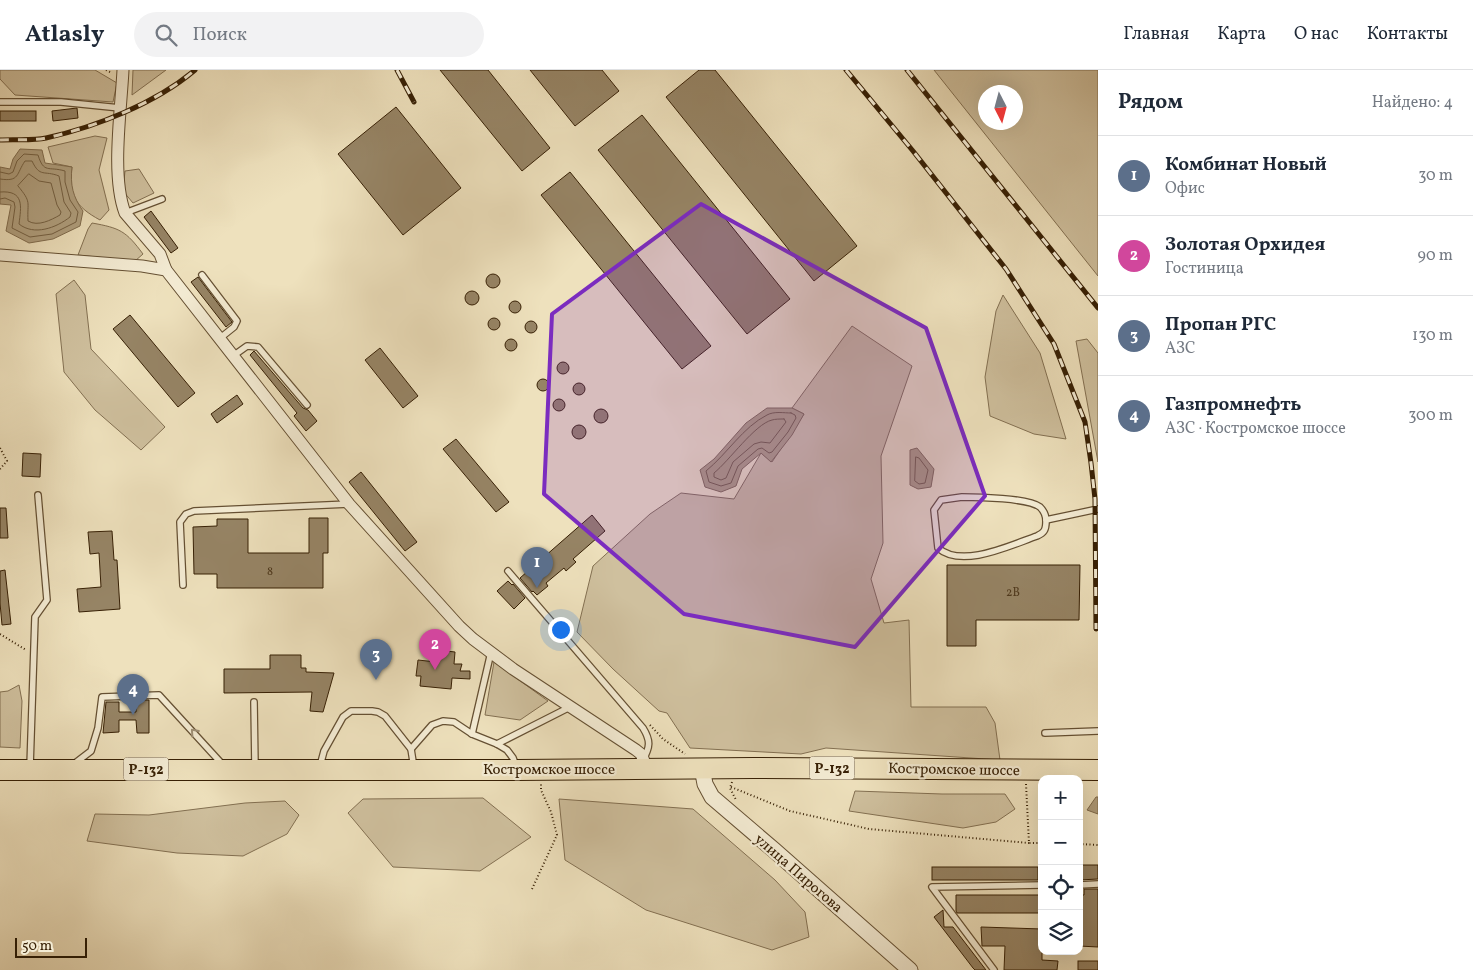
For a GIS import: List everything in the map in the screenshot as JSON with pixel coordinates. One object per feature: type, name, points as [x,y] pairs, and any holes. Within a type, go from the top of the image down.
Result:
[{"type":"highway","name":"Костромское шоссе","points":[[0,770],[518,770],[696,761],[1098,770]]},
{"type":"street","points":[[123,70],[118,175],[122,206],[125,213],[160,254],[166,270],[349,504],[443,610],[473,639],[491,652],[570,707],[630,745],[636,750],[645,764]]},
{"type":"street","points":[[0,255],[142,266],[166,270]]},
{"type":"street","name":"улица Пирогова","points":[[696,761],[712,797],[910,970]]},
{"type":"lane","points":[[0,102],[69,102],[120,108]]},
{"type":"lane","points":[[125,213],[162,198]]},
{"type":"lane","points":[[202,275],[237,321],[234,327],[219,340]]},
{"type":"lane","points":[[233,356],[247,346],[258,347],[307,405]]},
{"type":"lane","points":[[30,770],[35,617],[46,600],[38,495]]},
{"type":"lane","points":[[977,496],[1030,502],[1039,506],[1044,512],[1046,520],[1046,530],[1037,536],[981,554],[967,556],[951,555],[938,548],[934,510],[941,500],[977,496]]},
{"type":"lane","points":[[183,585],[180,522],[186,514],[194,511],[349,504]]},
{"type":"lane","points":[[1046,520],[1098,508]]},
{"type":"lane","points":[[508,571],[634,717],[648,736],[650,746],[645,764]]},
{"type":"lane","points":[[472,734],[491,652]]},
{"type":"lane","points":[[66,770],[90,751],[98,728],[102,696],[159,695],[226,769]]},
{"type":"lane","points":[[254,702],[256,769]]},
{"type":"lane","points":[[497,744],[570,707]]},
{"type":"lane","points":[[319,769],[324,751],[343,717],[351,711],[372,711],[385,716],[412,749],[414,770]]},
{"type":"lane","points":[[412,749],[432,726],[443,721],[454,722],[472,734],[497,744],[506,750],[513,758],[518,770]]},
{"type":"lane","points":[[1045,733],[1098,731]]},
{"type":"lane","points":[[1083,885],[1098,884]]},
{"type":"lane","points":[[994,970],[932,887],[1038,885]]},
{"type":"path","points":[[0,448],[7,461],[0,468]]},
{"type":"path","points":[[0,634],[34,655]]},
{"type":"path","points":[[634,717],[640,712],[662,738],[696,761]]},
{"type":"path","points":[[532,889],[557,835],[551,812],[541,790],[541,769]]},
{"type":"path","points":[[732,779],[730,787],[733,797],[739,804]]},
{"type":"path","points":[[1026,779],[1029,843]]},
{"type":"path","points":[[730,787],[790,811],[869,829],[1038,844]]},
{"type":"path","points":[[1083,844],[1098,845]]},
{"type":"highlighted area","points":[[701,204],[926,328],[985,496],[855,647],[684,614],[544,494],[552,314]]},
{"type":"shaded area","points":[[0,70],[95,70],[117,83],[113,102],[15,95],[0,79]]},
{"type":"shaded area","points":[[133,70],[166,70],[132,95]]},
{"type":"shaded area","points":[[934,70],[1098,70],[1098,276],[982,130],[1023,130],[1023,85],[978,85],[978,125]]},
{"type":"shaded area","points":[[95,136],[107,138],[99,170],[109,210],[100,220],[85,210],[76,199],[71,185],[72,167],[53,163],[48,147]]},
{"type":"shaded area","points":[[139,169],[154,193],[133,203],[123,191],[125,171]]},
{"type":"shaded area","points":[[92,223],[116,229],[127,235],[143,254],[135,261],[78,255]]},
{"type":"shaded area","points":[[74,280],[85,295],[91,349],[165,427],[141,450],[95,410],[64,372],[56,294]]},
{"type":"shaded area","points":[[1003,295],[1040,353],[1066,439],[1034,434],[990,416],[985,377],[996,311]]},
{"type":"shaded area","points":[[852,326],[912,366],[881,456],[883,543],[871,579],[884,623],[909,620],[911,707],[986,707],[995,723],[1000,760],[826,748],[801,754],[690,748],[667,713],[659,711],[613,669],[577,632],[593,566],[650,514],[681,493],[734,499],[761,453],[772,462],[804,414],[792,408]]},
{"type":"shaded area","points":[[1087,339],[1098,353],[1098,462],[1076,341]]},
{"type":"shaded area","points":[[494,662],[548,701],[520,720],[485,715]]},
{"type":"shaded area","points":[[19,685],[22,701],[20,748],[0,747],[0,692],[8,691]]},
{"type":"shaded area","points":[[855,791],[1005,794],[1015,809],[996,822],[963,828],[849,811]]},
{"type":"shaded area","points":[[483,798],[531,837],[480,871],[393,867],[348,813],[363,799]]},
{"type":"shaded area","points":[[559,799],[693,809],[775,880],[805,912],[809,937],[772,950],[646,910],[565,860]]},
{"type":"shaded area","points":[[285,801],[299,815],[287,834],[243,856],[177,853],[87,841],[95,814],[149,815],[245,803]]},
{"type":"water","points":[[20,149],[42,150],[45,163],[72,167],[71,180],[73,190],[83,211],[80,226],[53,239],[29,243],[6,231],[11,205],[0,204],[0,167],[10,169],[13,159]]},
{"type":"water","points":[[767,408],[792,408],[804,414],[792,435],[771,462],[761,453],[742,469],[736,486],[721,492],[705,487],[700,470],[714,459],[746,423]]},
{"type":"water","points":[[917,448],[934,469],[931,487],[918,489],[910,485],[910,450]]},
{"type":"water","points":[[1096,797],[1098,797],[1098,814],[1087,810]]},
{"type":"building","points":[[440,70],[488,70],[550,148],[522,171]]},
{"type":"building","points":[[530,70],[602,70],[619,91],[575,126]]},
{"type":"building","points":[[699,70],[715,70],[857,246],[814,281],[666,97]]},
{"type":"building","points":[[396,107],[461,188],[403,235],[338,154]]},
{"type":"building","points":[[77,108],[78,118],[53,121],[52,111]]},
{"type":"building","points":[[0,111],[36,111],[36,121],[0,121]]},
{"type":"building","points":[[642,115],[790,299],[747,334],[598,150]]},
{"type":"building","points":[[570,172],[711,346],[682,369],[541,195]]},
{"type":"building","points":[[151,211],[178,248],[171,253],[144,217]]},
{"type":"building","points":[[490,274],[496,274],[500,281],[496,288],[490,288],[486,284],[486,278]]},
{"type":"building","points":[[198,277],[232,322],[226,327],[191,282]]},
{"type":"building","points":[[469,291],[475,291],[479,298],[475,305],[469,305],[465,301],[465,295]]},
{"type":"building","points":[[513,301],[517,301],[521,307],[517,313],[513,313],[509,309],[509,305]]},
{"type":"building","points":[[130,315],[195,393],[178,407],[113,329]]},
{"type":"building","points":[[492,318],[496,318],[500,324],[496,330],[492,330],[488,326],[488,322]]},
{"type":"building","points":[[529,321],[533,321],[537,327],[533,333],[529,333],[525,329],[525,325]]},
{"type":"building","points":[[509,339],[513,339],[517,345],[513,351],[509,351],[505,347],[505,343]]},
{"type":"building","points":[[380,348],[418,396],[403,408],[365,360]]},
{"type":"building","points":[[254,351],[303,408],[308,410],[317,421],[306,431],[294,416],[297,413],[250,355]]},
{"type":"building","points":[[561,362],[565,362],[569,368],[565,374],[561,374],[557,370],[557,366]]},
{"type":"building","points":[[541,379],[545,379],[549,385],[545,391],[541,391],[537,387],[537,383]]},
{"type":"building","points":[[577,383],[581,383],[585,389],[581,395],[577,395],[573,391],[573,387]]},
{"type":"building","points":[[237,395],[243,404],[217,423],[211,414]]},
{"type":"building","points":[[557,399],[561,399],[565,405],[561,411],[557,411],[553,407],[553,403]]},
{"type":"building","points":[[598,409],[604,409],[608,416],[604,423],[598,423],[594,419],[594,413]]},
{"type":"building","points":[[576,425],[582,425],[586,432],[582,439],[576,439],[572,435],[572,429]]},
{"type":"building","points":[[456,439],[509,502],[496,512],[443,449]]},
{"type":"building","points":[[23,453],[41,454],[40,477],[22,476]]},
{"type":"building","points":[[361,472],[417,542],[405,551],[349,482]]},
{"type":"building","points":[[0,508],[6,508],[8,538],[0,538]]},
{"type":"building","points":[[592,515],[605,531],[573,559],[576,562],[566,571],[564,568],[546,583],[548,586],[537,595],[532,592],[520,578]]},
{"type":"building","points":[[309,518],[328,518],[328,553],[323,553],[323,588],[217,588],[217,574],[194,574],[193,527],[217,526],[217,519],[248,519],[248,553],[309,553]]},
{"type":"building","points":[[112,531],[114,560],[117,560],[120,609],[79,612],[77,589],[101,587],[99,553],[90,554],[88,532]]},
{"type":"building","points":[[947,565],[1080,565],[1079,620],[976,620],[976,646],[947,646]]},
{"type":"building","points":[[5,570],[11,624],[2,625],[0,571]]},
{"type":"building","points":[[508,581],[525,598],[514,609],[497,591]]},
{"type":"building","points":[[438,650],[455,652],[454,664],[462,664],[460,671],[470,671],[470,679],[452,678],[451,689],[420,686],[421,676],[416,676],[418,660],[436,662]]},
{"type":"building","points":[[270,655],[301,655],[301,668],[306,668],[306,672],[334,673],[323,712],[310,711],[312,692],[224,693],[224,669],[270,669]]},
{"type":"building","points":[[136,700],[149,700],[149,733],[137,733],[136,720],[119,720],[119,732],[103,733],[106,702],[119,702],[119,712],[136,712]]},
{"type":"building","points":[[1083,865],[1098,865],[1098,879],[1083,880]]},
{"type":"building","points":[[932,867],[1038,867],[1038,880],[932,880]]},
{"type":"building","points":[[1084,889],[1098,889],[1098,947],[1083,946]]},
{"type":"building","points":[[956,895],[1038,895],[1038,913],[957,913]]},
{"type":"building","points":[[943,910],[944,927],[953,927],[986,970],[975,970],[973,968],[934,917]]},
{"type":"building","points":[[981,927],[1038,929],[1038,955],[1042,955],[1042,960],[1058,961],[1057,970],[1004,970],[1005,946],[982,946]]},
{"type":"building","points":[[1078,961],[1098,961],[1098,970],[1078,970]]},
{"type":"railway","points":[[0,140],[46,138],[105,120],[144,103],[195,70]]},
{"type":"railway","points":[[397,70],[414,102]]},
{"type":"railway","points":[[846,70],[1006,269],[1054,344],[1085,422],[1095,499],[1096,629]]},
{"type":"railway","points":[[907,70],[1098,308]]},
{"type":"place","name":"Комбинат Новый","points":[[537,588]]},
{"type":"place","name":"Золотая Орхидея","points":[[435,670]]},
{"type":"place","name":"Пропан РГС","points":[[376,680]]},
{"type":"place","name":"Газпромнефть","points":[[133,715]]}]
